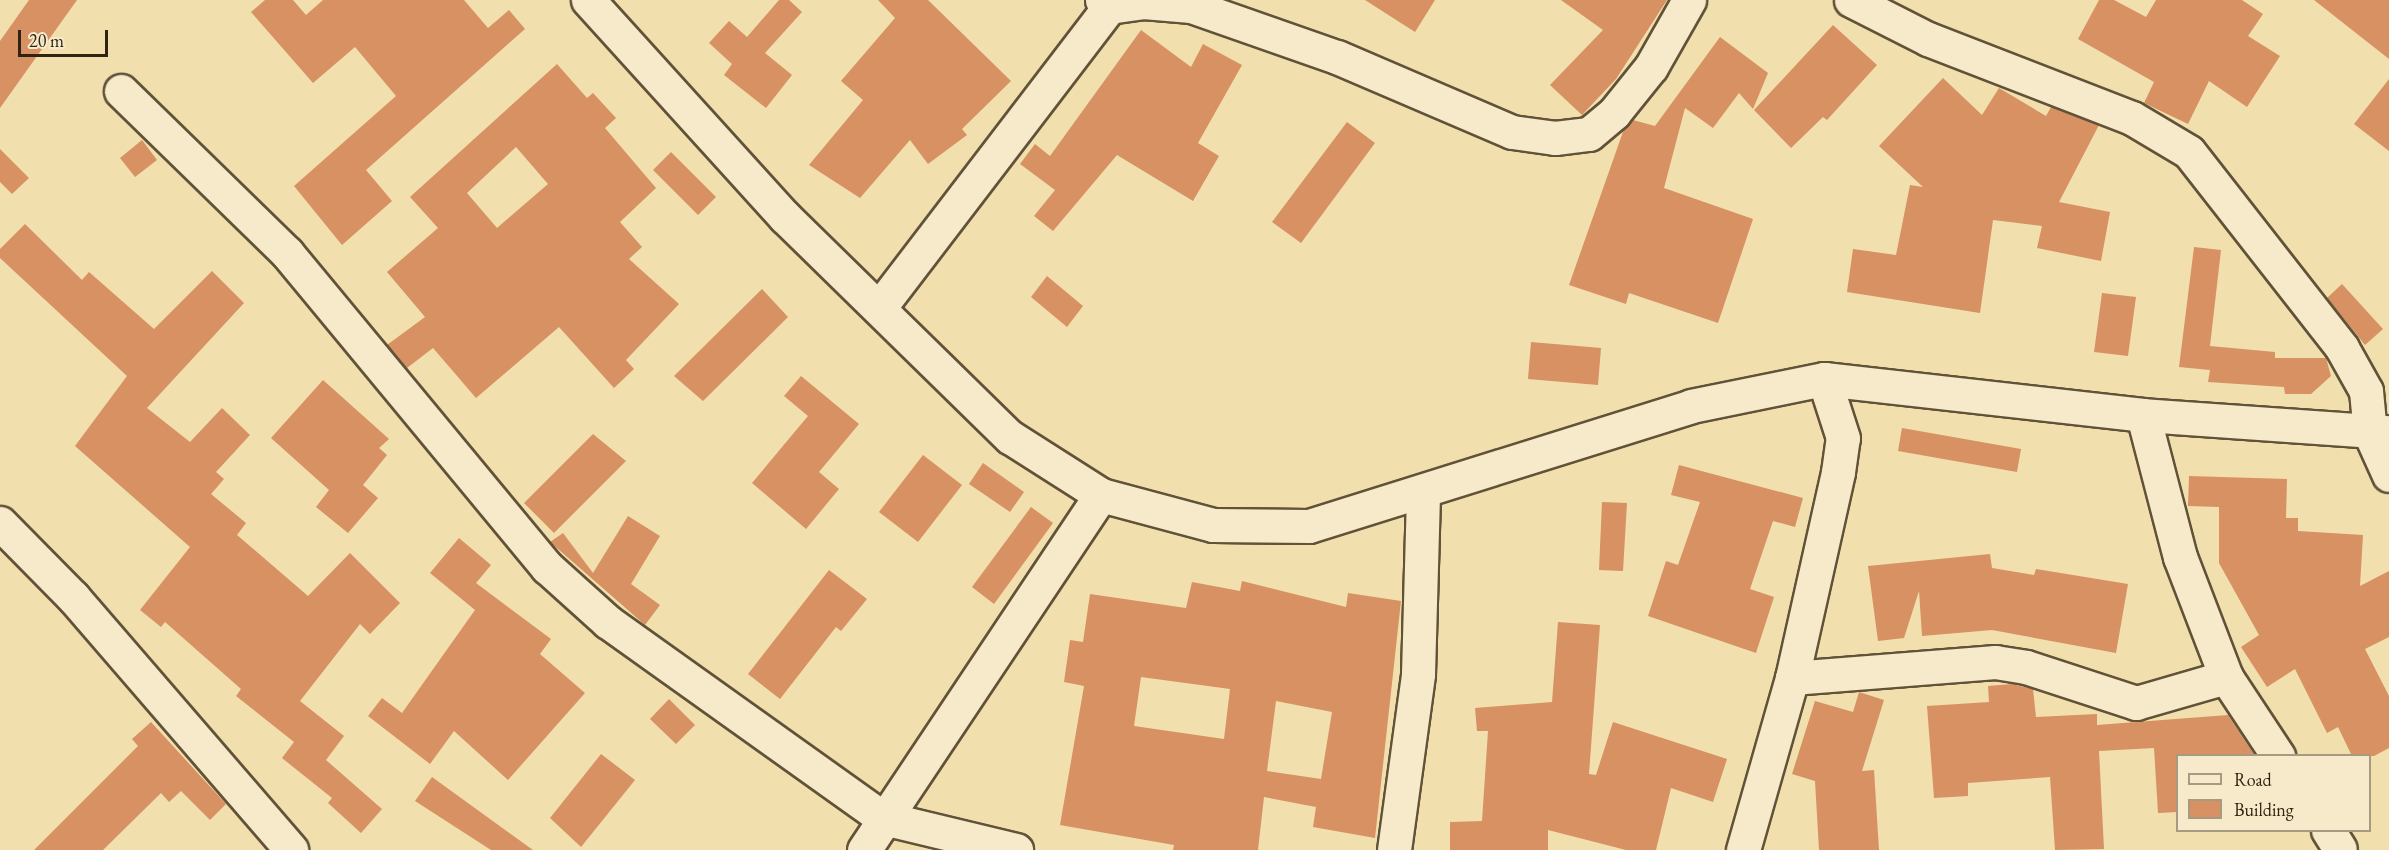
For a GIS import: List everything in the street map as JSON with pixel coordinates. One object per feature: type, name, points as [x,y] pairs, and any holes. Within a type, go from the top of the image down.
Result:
[{"type":"street","points":[[588,0],[785,217],[1010,437],[1101,495],[1213,525],[1262,529],[1309,526],[1691,406],[1824,379],[2143,415],[2380,433]]},
{"type":"street","points":[[879,308],[1105,4],[1143,2],[1191,6],[1337,57],[1512,132],[1555,138],[1589,134],[1614,113],[1651,67],[1689,0]]},
{"type":"street","points":[[1851,0],[1928,39],[2132,118],[2189,152],[2342,348],[2366,391],[2380,433],[2389,475]]},
{"type":"street","points":[[121,91],[287,253],[546,567],[608,622],[883,818],[1016,850]]},
{"type":"street","points":[[1743,850],[1792,678],[1843,438],[1824,379]]},
{"type":"street","points":[[2143,415],[2180,557],[2226,677],[2277,754]]},
{"type":"street","points":[[1394,850],[1418,674],[1423,492]]},
{"type":"street","points":[[864,850],[883,818],[1101,495]]},
{"type":"street","points":[[0,523],[74,597],[291,850]]},
{"type":"street","points":[[1792,678],[1995,662],[2026,667],[2136,703],[2226,677]]},
{"type":"street","points":[[2329,832],[2340,849]]},
{"type":"building","points":[[29,0],[77,0],[0,108],[0,41]]},
{"type":"building","points":[[265,0],[293,0],[306,15],[323,0],[464,0],[488,28],[509,10],[525,29],[366,170],[392,201],[342,245],[294,186],[396,96],[355,47],[313,83],[251,12]]},
{"type":"building","points":[[779,0],[789,0],[802,12],[765,53],[792,75],[766,108],[724,75],[732,64],[709,43],[729,21],[747,37]]},
{"type":"building","points":[[878,0],[928,0],[1011,81],[962,129],[967,135],[928,164],[910,140],[860,198],[809,165],[863,100],[841,81],[895,18]]},
{"type":"building","points":[[1365,0],[1435,0],[1415,32]]},
{"type":"building","points":[[1561,0],[1667,0],[1616,79],[1582,115],[1550,85],[1603,30]]},
{"type":"building","points":[[2099,0],[2114,0],[2146,17],[2156,0],[2242,0],[2263,14],[2248,36],[2280,56],[2247,107],[2209,81],[2188,124],[2144,103],[2154,82],[2078,39]]},
{"type":"building","points":[[2314,0],[2389,0],[2389,59]]},
{"type":"building","points":[[1833,25],[1877,65],[1827,120],[1823,117],[1791,148],[1754,110]]},
{"type":"building","points":[[1141,30],[1191,67],[1203,44],[1242,65],[1198,143],[1219,156],[1193,201],[1117,155],[1053,231],[1034,216],[1055,190],[1020,164],[1035,144],[1050,156]]},
{"type":"building","points":[[1720,37],[1768,73],[1753,109],[1739,93],[1713,128],[1685,108],[1664,188],[1753,219],[1718,323],[1629,293],[1626,304],[1569,285],[1624,129],[1633,120],[1655,126]]},
{"type":"building","points":[[557,64],[587,98],[593,93],[616,118],[605,128],[656,188],[620,222],[642,247],[629,259],[679,304],[626,360],[634,369],[614,388],[559,327],[476,398],[433,348],[407,368],[387,345],[425,317],[387,272],[438,228],[410,197]],"holes":[[[516,147],[548,184],[497,228],[467,193]]]},
{"type":"building","points":[[1943,78],[1982,115],[1999,88],[2046,116],[2051,107],[2099,125],[2059,202],[2110,212],[2101,261],[2037,248],[2042,226],[1993,220],[1980,313],[1847,292],[1853,249],[1896,255],[1910,185],[1923,187],[1879,146]]},
{"type":"building","points":[[2389,79],[2389,151],[2354,124]]},
{"type":"building","points":[[1347,122],[1375,143],[1301,243],[1272,222]]},
{"type":"building","points":[[142,140],[157,160],[135,177],[120,158]]},
{"type":"building","points":[[0,149],[29,178],[12,194],[0,182]]},
{"type":"building","points":[[671,152],[716,197],[698,215],[653,170]]},
{"type":"building","points":[[25,224],[82,280],[89,272],[154,329],[212,271],[244,303],[147,408],[190,442],[222,408],[250,435],[216,472],[224,479],[211,494],[246,523],[237,535],[308,596],[350,553],[400,603],[370,634],[360,624],[300,701],[344,736],[326,760],[382,809],[361,833],[328,803],[332,798],[282,758],[294,742],[236,696],[241,689],[165,622],[161,627],[140,610],[190,547],[75,446],[127,376],[0,258],[0,249]]},
{"type":"building","points":[[2194,247],[2221,250],[2210,346],[2275,352],[2275,358],[2326,358],[2331,376],[2311,394],[2285,394],[2284,387],[2208,382],[2210,370],[2179,367]]},
{"type":"building","points":[[1047,276],[1083,306],[1067,327],[1031,297]]},
{"type":"building","points":[[2342,284],[2383,329],[2365,345],[2327,298]]},
{"type":"building","points":[[762,289],[788,317],[703,401],[674,376]]},
{"type":"building","points":[[2102,293],[2136,297],[2128,356],[2094,352]]},
{"type":"building","points":[[1531,342],[1601,348],[1598,385],[1528,379]]},
{"type":"building","points":[[801,376],[859,424],[819,472],[839,489],[806,529],[752,483],[808,416],[784,396]]},
{"type":"building","points":[[323,380],[389,439],[379,448],[387,455],[363,485],[378,498],[348,533],[316,507],[329,490],[271,438]]},
{"type":"building","points":[[1902,428],[2021,449],[2017,472],[1898,451]]},
{"type":"building","points":[[593,434],[626,461],[554,533],[524,503]]},
{"type":"building","points":[[923,455],[962,485],[918,542],[879,512]]},
{"type":"building","points":[[983,463],[1024,492],[1010,512],[969,484]]},
{"type":"building","points":[[1679,465],[1803,498],[1795,527],[1773,521],[1750,589],[1774,597],[1756,653],[1648,616],[1666,561],[1678,565],[1700,502],[1671,495]]},
{"type":"building","points":[[2189,476],[2287,479],[2286,518],[2298,518],[2298,531],[2363,535],[2360,586],[2389,571],[2389,637],[2365,649],[2389,696],[2389,748],[2374,756],[2351,754],[2338,727],[2327,733],[2295,669],[2267,687],[2241,647],[2259,635],[2219,563],[2219,507],[2188,506]]},
{"type":"building","points":[[1602,502],[1627,503],[1623,571],[1599,570]]},
{"type":"building","points":[[1031,507],[1053,523],[994,604],[972,587]]},
{"type":"building","points":[[628,516],[660,536],[631,584],[660,605],[645,625],[550,542],[563,533],[593,573]]},
{"type":"building","points":[[459,538],[491,565],[476,583],[551,639],[540,654],[585,693],[508,780],[454,731],[430,764],[368,716],[382,698],[402,713],[475,610],[430,573]]},
{"type":"building","points":[[1990,554],[1992,568],[2034,575],[2036,569],[2128,584],[2116,653],[1992,630],[1922,636],[1919,591],[1904,638],[1878,641],[1868,566]]},
{"type":"building","points":[[829,570],[867,599],[841,631],[836,627],[780,699],[748,674]]},
{"type":"building","points":[[1242,581],[1346,607],[1348,593],[1401,601],[1375,838],[1313,827],[1316,807],[1264,797],[1258,850],[1173,850],[1174,845],[1060,825],[1084,686],[1064,682],[1070,640],[1083,642],[1090,594],[1186,608],[1192,582],[1240,591]],"holes":[[[1141,677],[1230,689],[1224,739],[1134,726]],[[1276,701],[1332,712],[1321,779],[1267,771]]]},
{"type":"building","points":[[1558,622],[1600,625],[1589,774],[1596,775],[1613,722],[1727,759],[1713,802],[1671,788],[1656,850],[1626,850],[1548,830],[1548,850],[1450,850],[1450,822],[1482,821],[1488,731],[1477,731],[1475,708],[1552,702]]},
{"type":"building","points":[[2012,684],[2033,689],[2036,717],[2097,714],[2097,725],[2228,715],[2254,754],[2176,754],[2176,812],[2158,813],[2154,748],[2099,751],[2104,849],[2055,850],[2050,777],[1968,783],[1968,796],[1934,798],[1927,706],[1989,702],[1988,686]]},
{"type":"building","points":[[1859,692],[1884,700],[1862,771],[1874,770],[1879,850],[1819,850],[1815,781],[1792,774],[1815,701],[1853,712]]},
{"type":"building","points":[[669,699],[695,725],[676,744],[650,719]]},
{"type":"building","points":[[151,722],[226,804],[210,820],[181,791],[169,802],[161,793],[103,850],[34,850],[138,746],[132,739]]},
{"type":"building","points":[[601,754],[635,780],[581,847],[550,818]]},
{"type":"building","points":[[432,777],[533,850],[491,850],[415,801]]}]
